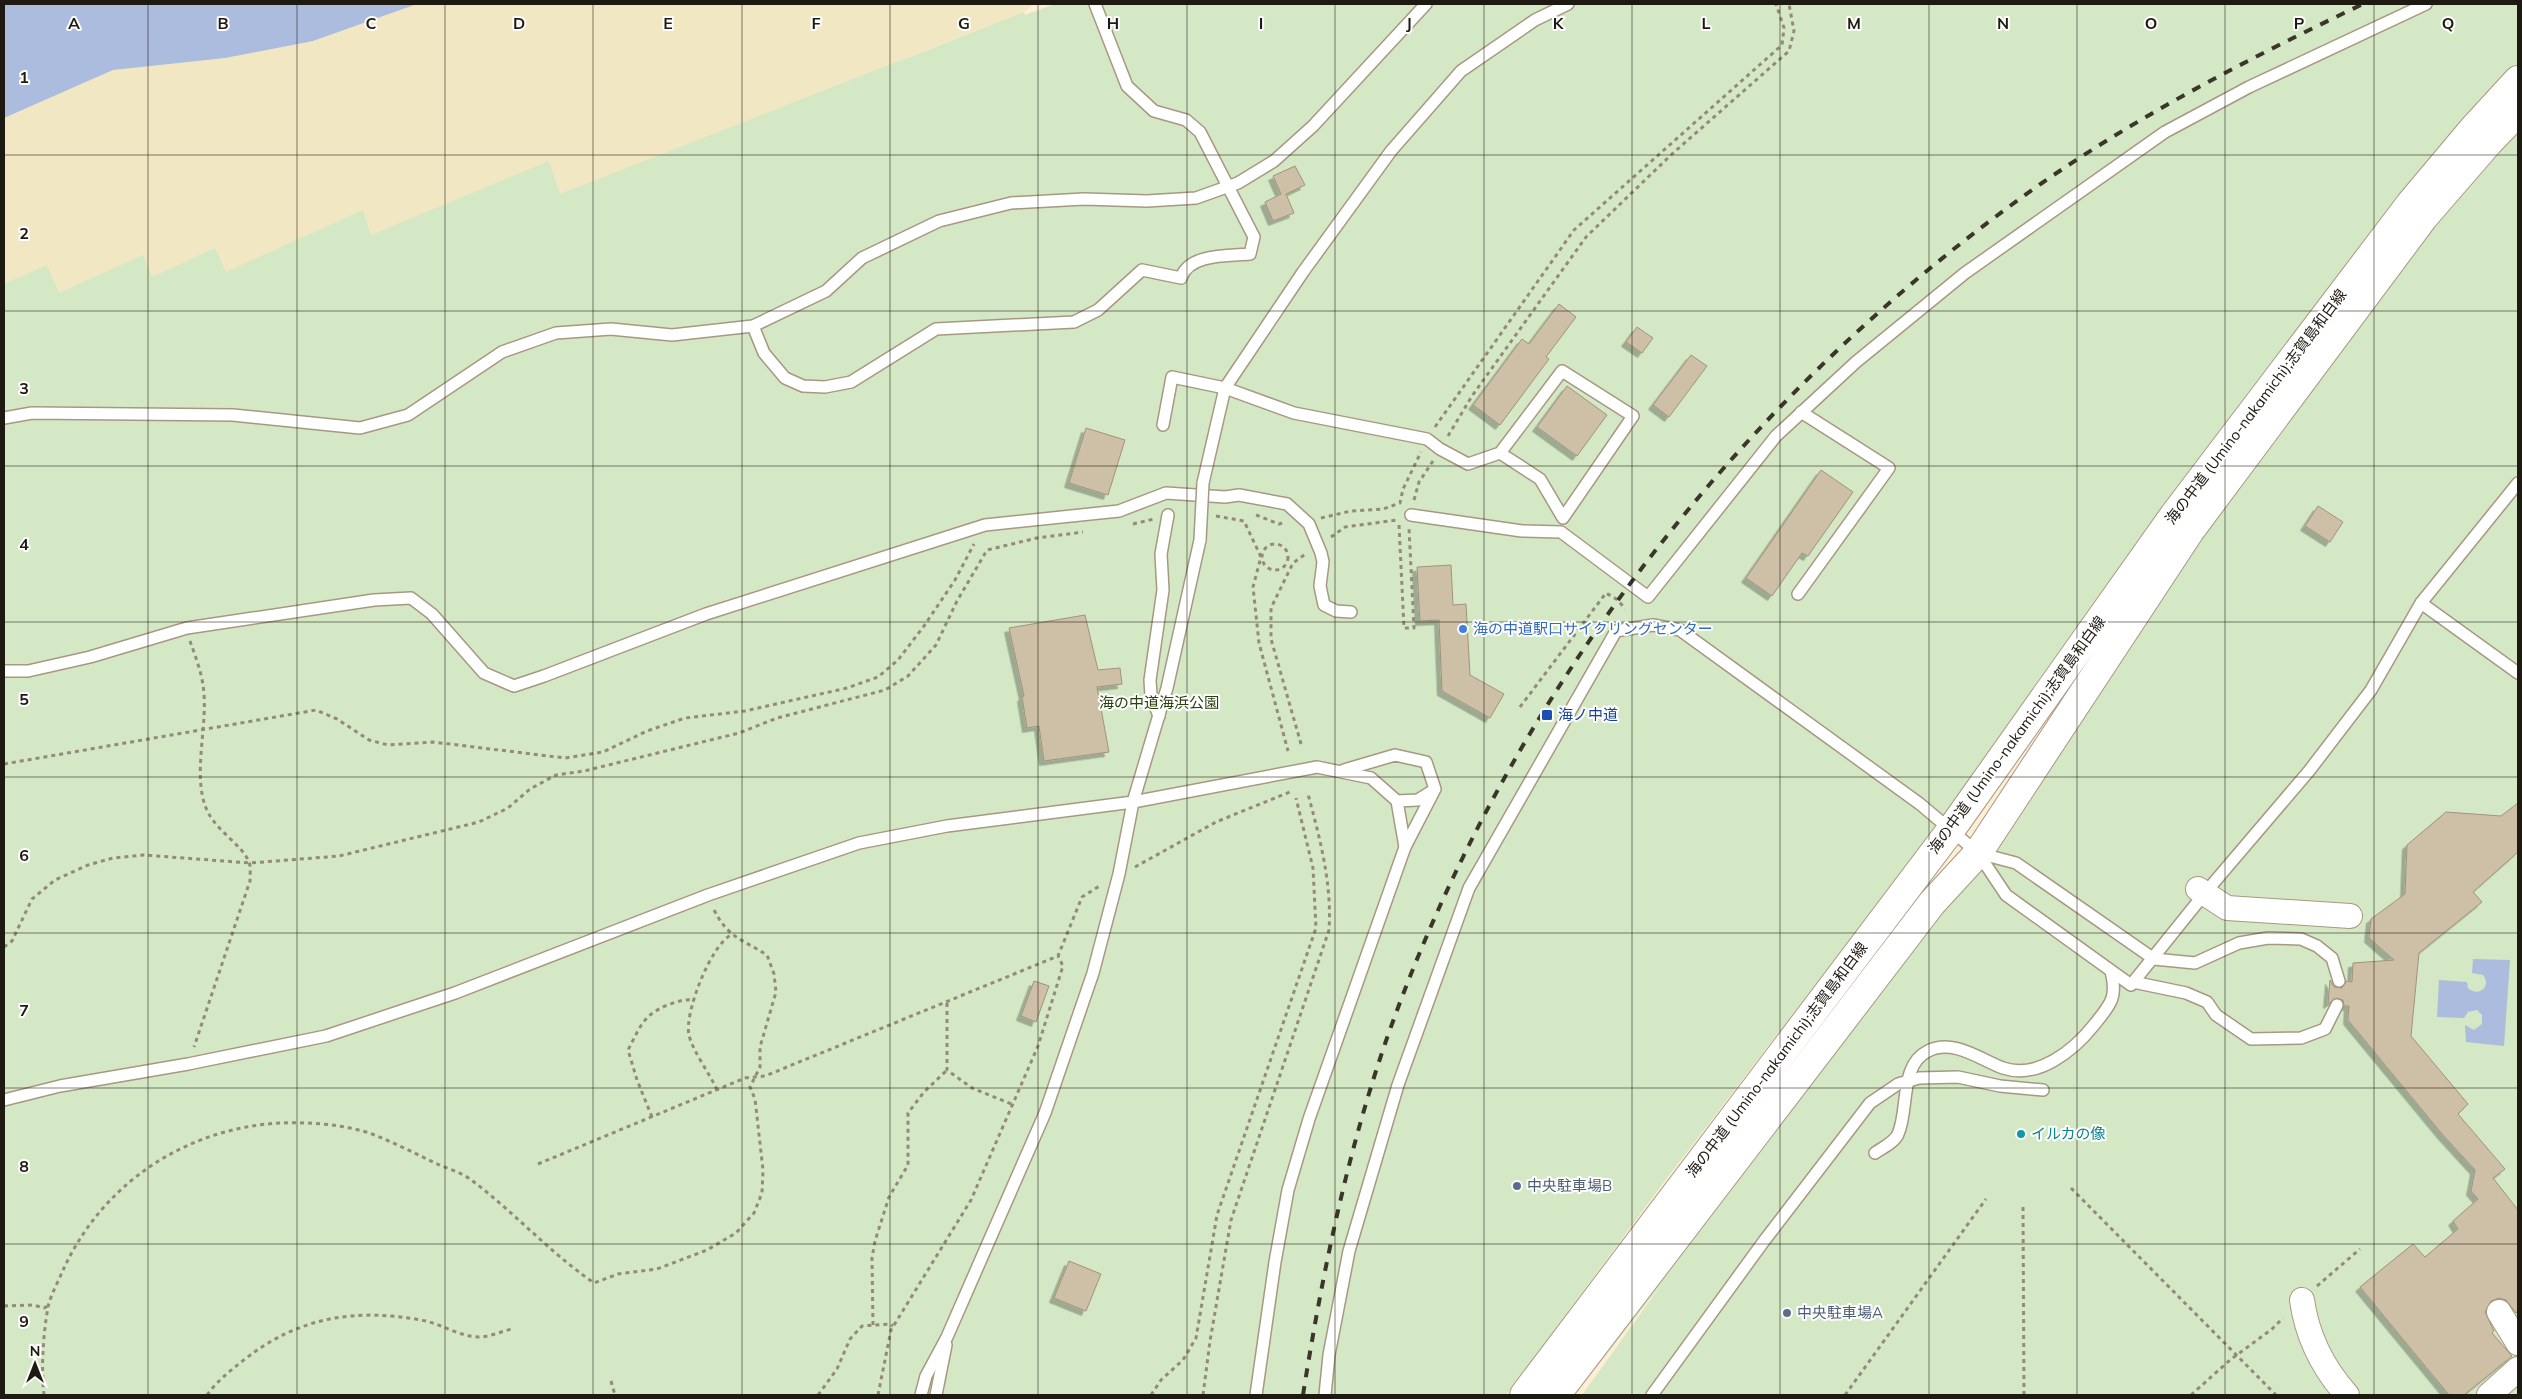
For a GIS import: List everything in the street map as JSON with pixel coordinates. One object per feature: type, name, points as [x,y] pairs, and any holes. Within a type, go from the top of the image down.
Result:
[{"type":"main road","name":"海の中道 (Umino-nakamichi);志賀島和白線","points":[[1524,1395],[1950,831],[2174,514],[2410,204],[2473,129],[2518,80]]},
{"type":"main road","name":"海の中道 (Umino-nakamichi);志賀島和白線","points":[[1556,1395],[1932,903],[1978,853],[2190,531],[2424,217],[2489,142],[2518,112]]},
{"type":"street","points":[[2202,891],[2226,908],[2350,916]]},
{"type":"street","points":[[2302,1300],[2305,1318],[2312,1339],[2332,1378],[2347,1395]]},
{"type":"street","points":[[2499,1312],[2518,1343]]},
{"type":"street","points":[[2490,1395],[2518,1369]]},
{"type":"lane","points":[[753,326],[764,353],[785,378],[803,386],[825,386],[851,382],[936,329],[1074,322],[1098,310],[1142,270],[1181,278],[1184,270],[1199,260],[1250,254],[1254,237],[1200,132],[1186,120],[1154,111],[1127,86],[1095,4]]},
{"type":"lane","points":[[4,418],[32,413],[234,415],[360,428],[408,415],[502,352],[556,333],[611,329],[672,335],[753,326],[826,291],[862,258],[939,221],[1010,203],[1084,198],[1147,200],[1196,198],[1227,187],[1274,161],[1313,126],[1426,4]]},
{"type":"lane","points":[[920,1395],[926,1376],[947,1337],[1045,1112],[1093,973],[1120,874],[1133,802],[1167,688],[1200,540],[1203,482],[1225,388],[1339,220],[1391,151],[1461,71],[1535,20],[1568,4]]},
{"type":"lane","points":[[1409,511],[1522,530],[1561,532],[1648,597],[1776,436],[1856,362],[1965,273],[2165,132],[2249,87],[2426,4]]},
{"type":"lane","points":[[1163,425],[1172,377],[1225,388],[1294,413],[1427,439],[1440,449],[1468,464],[1500,454],[1562,371],[1633,416],[1563,518],[1561,532]]},
{"type":"lane","points":[[1798,594],[1889,468],[1801,412]]},
{"type":"lane","points":[[1500,454],[1540,479],[1563,518]]},
{"type":"lane","points":[[2132,984],[2154,959],[2202,891],[2309,771],[2371,690],[2421,603],[2518,483]]},
{"type":"lane","points":[[4,671],[28,670],[90,657],[187,628],[374,600],[411,598],[432,614],[484,674],[514,686],[706,614],[985,525],[1119,511],[1166,493],[1225,497],[1239,495],[1286,504],[1309,524],[1321,553],[1323,562],[1320,586],[1324,605],[1336,611],[1351,612]]},
{"type":"lane","points":[[1159,716],[1151,696],[1150,680],[1163,590],[1161,554],[1168,515]]},
{"type":"lane","points":[[2421,603],[2518,673]]},
{"type":"lane","points":[[1325,1395],[1329,1355],[1349,1251],[1398,1085],[1469,888],[1616,631],[1653,625],[1680,630],[1920,804],[1978,853],[2006,895],[2110,972],[2132,984],[2186,993],[2207,1002],[2216,1015],[2251,1039],[2301,1038],[2325,1029],[2337,1005]]},
{"type":"lane","points":[[1256,1395],[1275,1262],[1288,1190],[1309,1119],[1405,847],[1435,789],[1426,762],[1395,755],[1343,770]]},
{"type":"lane","points":[[4,1100],[60,1086],[188,1064],[326,1036],[455,993],[708,896],[859,843],[1027,814],[1133,802],[1317,767],[1343,770],[1371,778],[1397,801],[1405,847]]},
{"type":"lane","points":[[1397,801],[1418,800],[1435,789]]},
{"type":"lane","points":[[1978,853],[2016,863],[2154,959],[2195,963],[2239,943],[2268,938],[2301,939],[2317,946],[2332,958],[2339,981]]},
{"type":"lane","points":[[1875,1153],[1897,1137],[1902,1121],[1903,1103],[1908,1081],[1917,1060],[1928,1050],[1950,1048],[1968,1052],[2005,1069],[2024,1071],[2047,1064],[2078,1045],[2112,1002],[2115,986],[2110,972]]},
{"type":"lane","points":[[1652,1395],[1764,1241],[1870,1103],[1898,1084],[1908,1081],[1958,1077],[2000,1086],[2043,1090]]},
{"type":"lane","points":[[936,1395],[947,1337]]},
{"type":"path","points":[[1383,509],[1400,503],[1402,489],[1427,439],[1574,230],[1782,46],[1784,28],[1776,4]]},
{"type":"path","points":[[1409,511],[1419,482],[1472,396],[1586,237],[1672,154],[1789,51],[1794,31],[1789,4]]},
{"type":"path","points":[[1323,542],[1346,527],[1398,521],[1404,628],[1414,628],[1409,511],[1402,489]]},
{"type":"path","points":[[1317,518],[1352,511],[1397,509]]},
{"type":"path","points":[[1247,512],[1279,524],[1294,521]]},
{"type":"path","points":[[1124,526],[1168,515]]},
{"type":"path","points":[[1210,515],[1244,521],[1261,557],[1265,567],[1275,571],[1285,567],[1289,557],[1285,548],[1275,543],[1265,548],[1261,557],[1254,587],[1259,643],[1288,751]]},
{"type":"path","points":[[4,947],[12,941],[32,899],[55,880],[88,865],[113,858],[144,855],[250,863],[339,856],[479,822],[508,808],[530,789],[556,775],[584,771],[739,733],[777,718],[851,701],[885,690],[908,676],[936,645],[957,601],[987,550],[1037,538],[1086,532]]},
{"type":"path","points":[[4,764],[316,710],[338,719],[369,740],[388,745],[433,742],[565,758],[603,752],[647,731],[686,718],[745,711],[846,688],[878,677],[898,660],[924,626],[955,580],[979,536]]},
{"type":"path","points":[[1301,744],[1271,639],[1271,608],[1293,563],[1308,553]]},
{"type":"path","points":[[1520,707],[1606,592],[1618,600],[1625,608]]},
{"type":"path","points":[[187,628],[204,685],[204,729],[200,770],[206,807],[221,832],[239,848],[250,863],[250,881],[188,1064]]},
{"type":"path","points":[[538,1164],[745,1078],[765,1076],[1058,956],[1082,897],[1120,874],[1216,822],[1290,792]]},
{"type":"path","points":[[1204,1395],[1210,1341],[1231,1220],[1329,930],[1330,911],[1326,866],[1308,794]]},
{"type":"path","points":[[1151,1395],[1161,1380],[1182,1360],[1196,1338],[1218,1215],[1316,928],[1313,868],[1296,798]]},
{"type":"path","points":[[44,1395],[41,1368],[49,1305],[70,1255],[85,1231],[117,1192],[146,1169],[186,1145],[218,1132],[253,1125],[302,1122],[350,1128],[371,1134],[468,1178],[525,1224],[564,1262],[594,1283],[618,1274],[657,1269],[707,1250],[736,1233],[754,1213],[762,1194],[763,1170],[754,1099],[750,1087],[760,1067],[760,1047],[776,992],[774,974],[766,954],[731,935],[722,926],[708,896]]},
{"type":"path","points":[[717,1090],[689,1035],[690,1012],[717,949],[731,935]]},
{"type":"path","points":[[878,1395],[893,1326],[971,1200],[992,1147],[1014,1105],[1038,1046],[1059,982],[1063,966],[1058,956]]},
{"type":"path","points":[[652,1117],[637,1080],[628,1050],[650,1016],[667,1006],[688,999],[694,1000]]},
{"type":"path","points":[[873,1325],[872,1258],[875,1241],[889,1197],[908,1165],[908,1114],[924,1092],[947,1070],[947,1003]]},
{"type":"path","points":[[947,1070],[972,1088],[1014,1105]]},
{"type":"path","points":[[2071,1188],[2276,1395]]},
{"type":"path","points":[[1845,1395],[1986,1199]]},
{"type":"path","points":[[2023,1207],[2024,1395]]},
{"type":"path","points":[[2191,1395],[2272,1329],[2360,1249]]},
{"type":"path","points":[[4,1306],[34,1305],[44,1308],[49,1305]]},
{"type":"path","points":[[206,1395],[229,1371],[254,1352],[294,1329],[323,1319],[368,1314],[397,1316],[426,1320],[480,1337],[512,1329]]},
{"type":"path","points":[[818,1395],[837,1369],[850,1339],[862,1326],[893,1326]]},
{"type":"path","points":[[611,1381],[615,1395]]},
{"type":"green space","name":"海の中道海浜公園","points":[[1055,4],[2518,4],[2518,67],[2438,154],[2153,521],[1975,776],[1661,1186],[1506,1395],[4,1395],[4,281],[48,261],[146,248],[555,154],[910,57],[1024,12],[1025,15]]},
{"type":"green space","points":[[2518,125],[2518,1395],[1582,1395],[1664,1281],[1575,1395],[1566,1395],[2415,244]]},
{"type":"sand","points":[[417,4],[1034,4],[1024,12],[560,194],[549,161],[371,235],[363,210],[226,272],[215,248],[152,277],[143,255],[59,293],[47,265],[4,284],[4,118],[113,70],[313,41]]},
{"type":"water","points":[[4,4],[417,4],[313,41],[225,58],[113,70],[4,118]]},
{"type":"water","points":[[2473,959],[2510,960],[2504,1046],[2466,1042],[2465,1025],[2474,1030],[2482,1024],[2482,1015],[2477,1010],[2468,1012],[2464,1018],[2437,1017],[2439,980],[2467,982],[2468,988],[2476,992],[2485,987],[2486,983],[2483,975],[2472,973]]},
{"type":"building","points":[[1295,166],[1305,185],[1286,194],[1294,213],[1273,221],[1265,202],[1281,194],[1273,176]]},
{"type":"building","points":[[1559,304],[1576,317],[1546,357],[1549,359],[1500,425],[1473,405],[1522,339],[1529,344]]},
{"type":"building","points":[[1637,327],[1653,338],[1642,353],[1626,342]]},
{"type":"building","points":[[1691,355],[1707,366],[1669,417],[1653,405]]},
{"type":"building","points":[[1567,386],[1607,415],[1577,456],[1537,427]]},
{"type":"building","points":[[1086,428],[1125,440],[1108,495],[1069,483]]},
{"type":"building","points":[[1821,470],[1853,492],[1808,556],[1802,553],[1772,596],[1746,578]]},
{"type":"building","points":[[2318,506],[2343,522],[2330,542],[2305,526]]},
{"type":"building","points":[[1451,565],[1453,605],[1466,604],[1470,675],[1504,694],[1490,718],[1442,691],[1439,620],[1420,621],[1417,567]]},
{"type":"building","points":[[1085,615],[1098,670],[1120,668],[1122,684],[1097,687],[1109,752],[1044,761],[1039,726],[1027,728],[1022,697],[1024,696],[1009,628]]},
{"type":"building","points":[[2518,803],[2518,852],[2473,892],[2482,902],[2419,953],[2411,1036],[2468,1104],[2458,1114],[2505,1169],[2493,1178],[2518,1210],[2518,1311],[2516,1313],[2506,1300],[2499,1298],[2491,1301],[2485,1312],[2494,1331],[2492,1333],[2512,1356],[2464,1395],[2449,1395],[2360,1287],[2413,1244],[2425,1257],[2458,1229],[2453,1221],[2478,1199],[2471,1191],[2475,1170],[2442,1134],[2348,1020],[2349,1006],[2344,1006],[2343,1000],[2337,998],[2328,1004],[2330,980],[2334,987],[2342,988],[2346,981],[2352,982],[2353,963],[2394,960],[2369,938],[2371,919],[2405,894],[2407,845],[2446,812],[2501,816]]},
{"type":"building","points":[[1034,981],[1049,986],[1036,1022],[1021,1016]]},
{"type":"building","points":[[1069,1261],[1101,1274],[1086,1311],[1054,1298]]},
{"type":"railway","points":[[1303,1395],[1327,1260],[1360,1125],[1387,1038],[1438,911],[1498,789],[1569,671],[1648,560],[1736,455],[1831,356],[1933,266],[2042,183],[2119,133],[2239,65],[2363,4]]},
{"type":"place","name":"海の中道駅口サイクリングセンター","points":[[1463,629]]},
{"type":"place","name":"海ノ中道","points":[[1547,715]]},
{"type":"place","name":"イルカの像","points":[[2021,1134]]},
{"type":"place","name":"中央駐車場B","points":[[1517,1186]]},
{"type":"place","name":"中央駐車場A","points":[[1787,1313]]}]
